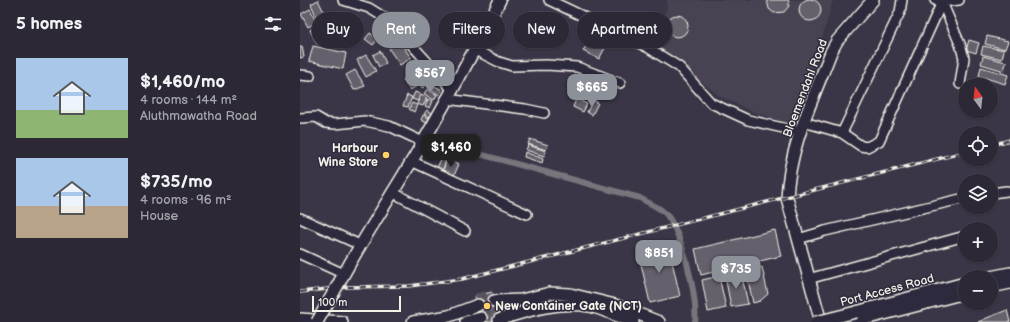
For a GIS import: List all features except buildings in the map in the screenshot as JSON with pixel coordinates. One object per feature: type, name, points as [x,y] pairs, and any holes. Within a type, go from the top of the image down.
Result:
[{"type":"main road","points":[[317,322],[360,245],[423,142],[475,50],[500,0]]},
{"type":"main road","name":"Bloemendahl Road","points":[[798,239],[787,198],[792,163],[803,127],[831,52],[837,41],[872,0]]},
{"type":"main road","points":[[798,239],[821,322]]},
{"type":"main road","points":[[998,275],[1010,273]]},
{"type":"main road","points":[[998,286],[1010,283]]},
{"type":"main road","name":"Port Access Road","points":[[855,318],[958,285]]},
{"type":"main road","points":[[633,322],[590,306],[552,306],[525,311],[498,310],[504,295],[521,300],[550,293],[570,294],[615,305],[659,322]]},
{"type":"main road","name":"Port Access Road","points":[[816,322],[855,318],[958,295]]},
{"type":"main road","points":[[413,322],[449,316],[478,308],[466,322]]},
{"type":"main road","points":[[300,319],[342,322]]},
{"type":"street","points":[[343,0],[369,8],[390,21],[449,94],[544,113]]},
{"type":"street","points":[[549,0],[647,47],[679,67],[712,103],[748,120],[842,133],[861,146],[868,148],[879,141],[939,1]]},
{"type":"street","points":[[842,133],[900,12],[902,0]]},
{"type":"street","points":[[939,1],[959,0]]},
{"type":"street","points":[[939,1],[960,44],[964,58],[961,78]]},
{"type":"street","points":[[475,50],[499,62],[512,66],[546,65],[577,67],[620,83]]},
{"type":"street","points":[[300,75],[310,76]]},
{"type":"street","points":[[300,118],[316,117],[326,123],[335,124],[365,121],[389,126],[423,142]]},
{"type":"street","points":[[411,161],[528,214]]},
{"type":"street","points":[[998,192],[1007,191]]},
{"type":"street","points":[[392,192],[465,231]]},
{"type":"street","points":[[798,239],[825,231],[958,200]]},
{"type":"street","points":[[300,218],[360,245]]},
{"type":"street","points":[[808,279],[958,238]]},
{"type":"street","points":[[300,254],[342,277]]},
{"type":"shaded area","points":[[667,0],[833,0],[799,117],[792,125],[751,111],[718,95],[659,48],[672,48],[672,12],[665,12],[667,7]]},
{"type":"waterway","points":[[432,141],[640,198],[661,209],[672,223],[678,235],[688,266],[694,297],[695,322]]},
{"type":"tunnel","points":[[476,299],[493,295]]},
{"type":"tunnel","points":[[479,311],[496,307]]},
{"type":"railway","points":[[998,143],[1010,140]]},
{"type":"railway","points":[[300,292],[346,287],[409,286],[462,279],[958,154]]},
{"type":"place","name":"Harbour Wine Store","points":[[386,155]]},
{"type":"place","name":"New Container Gate (NCT)","points":[[487,306]]}]
